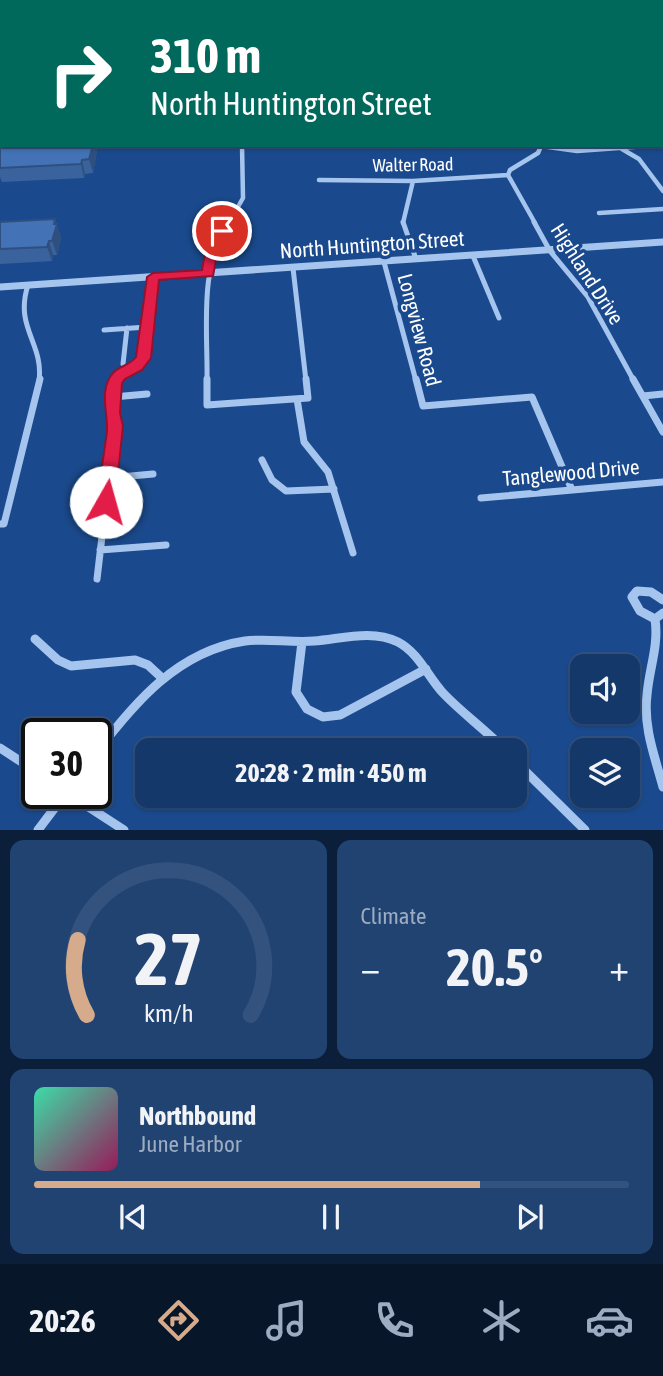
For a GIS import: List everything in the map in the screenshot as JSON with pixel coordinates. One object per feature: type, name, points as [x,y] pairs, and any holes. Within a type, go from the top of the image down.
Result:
[{"type":"street","points":[[242,147],[243,198],[237,212],[214,245],[208,273],[207,405],[308,398],[293,268]]},
{"type":"street","points":[[508,175],[510,170],[538,153],[541,147]]},
{"type":"street","points":[[548,147],[571,150],[642,147]]},
{"type":"street","points":[[622,149],[639,159],[663,191]]},
{"type":"street","name":"Walter Road","points":[[318,180],[414,181],[508,175]]},
{"type":"street","name":"Highland Drive","points":[[508,175],[551,251],[584,292],[663,432]]},
{"type":"street","name":"Longview Road","points":[[414,181],[403,223],[416,260]]},
{"type":"street","points":[[599,213],[663,209]]},
{"type":"street","points":[[661,242],[663,249]]},
{"type":"street","name":"North Huntington Street","points":[[0,287],[661,242]]},
{"type":"street","points":[[473,256],[499,318]]},
{"type":"street","name":"Longview Road","points":[[384,262],[423,406],[532,397],[572,490]]},
{"type":"street","points":[[97,579],[115,426],[113,397],[117,378],[137,366],[144,358],[153,277]]},
{"type":"street","points":[[2,524],[41,367],[37,349],[24,322],[23,303],[28,285]]},
{"type":"street","points":[[104,330],[148,327]]},
{"type":"street","points":[[123,364],[127,328]]},
{"type":"street","points":[[113,397],[147,394]]},
{"type":"street","points":[[643,396],[663,394]]},
{"type":"street","points":[[297,399],[304,442],[322,460],[334,489],[352,553]]},
{"type":"street","points":[[262,460],[267,473],[286,491],[334,489]]},
{"type":"street","points":[[109,478],[153,474]]},
{"type":"street","name":"Tanglewood Drive","points":[[481,498],[663,482]]},
{"type":"street","points":[[100,550],[166,545]]},
{"type":"street","points":[[655,619],[636,607],[632,601],[633,594],[647,590],[663,600]]},
{"type":"street","points":[[655,619],[663,613]]},
{"type":"street","points":[[655,619],[658,646],[646,705],[651,745],[663,787]]},
{"type":"street","points":[[112,732],[130,708],[162,678],[195,657],[230,643],[263,640],[302,642],[373,636],[385,637],[407,647],[445,696],[492,738]]},
{"type":"street","points":[[35,639],[58,660],[71,666],[135,660],[148,665],[162,678]]},
{"type":"street","points":[[302,642],[296,692],[307,709],[323,717],[340,715],[426,669]]},
{"type":"street","points":[[0,748],[21,762]]},
{"type":"street","points":[[527,774],[585,830]]},
{"type":"street","points":[[38,830],[54,809]]},
{"type":"street","points":[[92,809],[124,830]]},
{"type":"building","points":[[0,147],[92,147],[89,159],[82,160],[81,164],[0,168]]},
{"type":"building","points":[[55,219],[54,224],[57,224],[52,241],[49,241],[47,247],[0,249],[0,222]]},
{"type":"route","points":[[106,502],[115,426],[112,413],[115,383],[120,375],[137,366],[144,358],[153,277],[208,273],[210,255],[222,231]]}]
